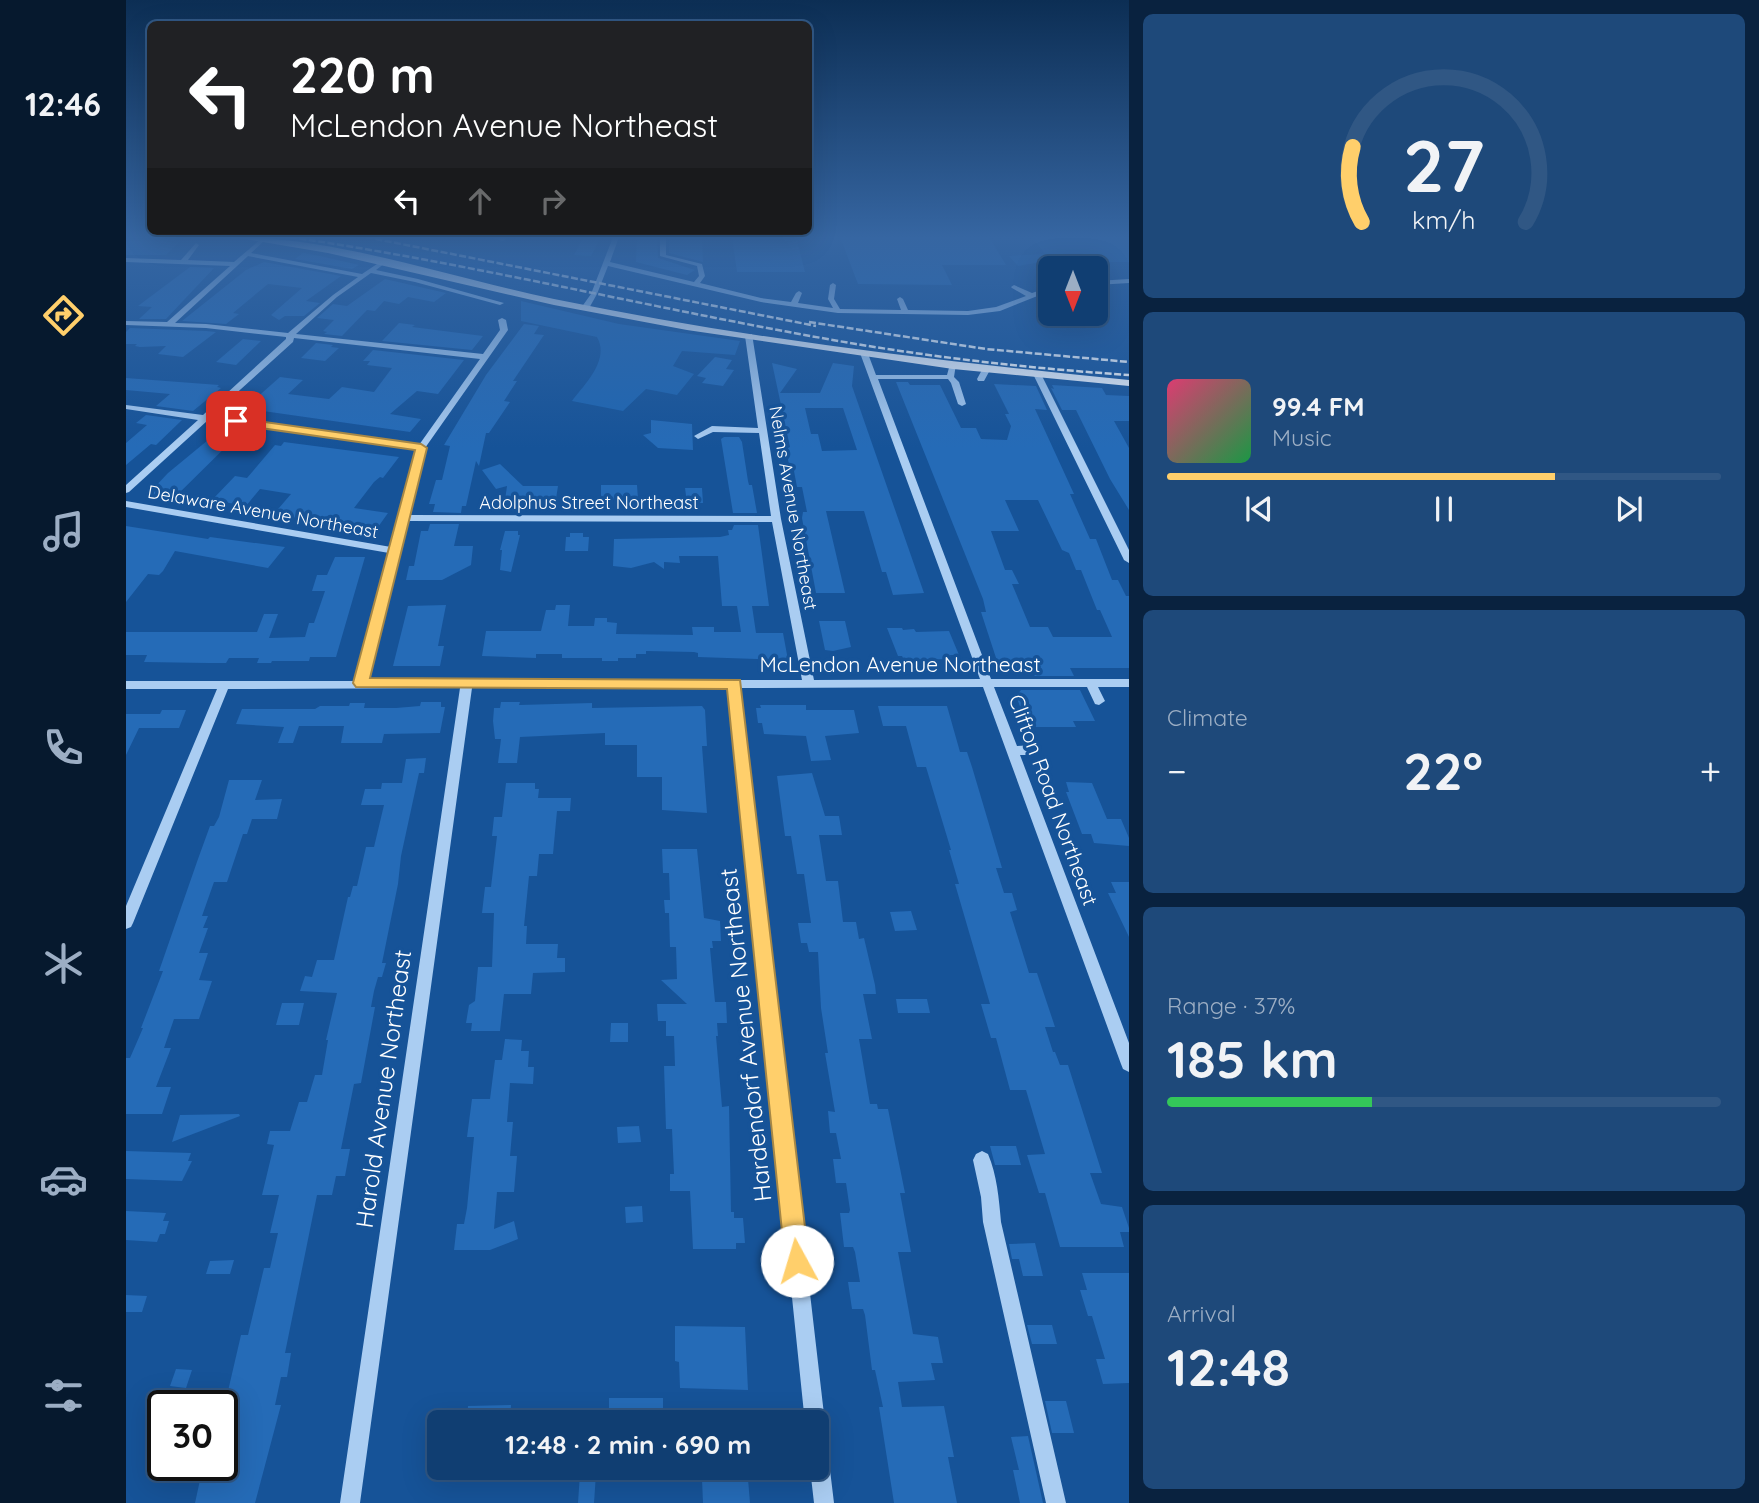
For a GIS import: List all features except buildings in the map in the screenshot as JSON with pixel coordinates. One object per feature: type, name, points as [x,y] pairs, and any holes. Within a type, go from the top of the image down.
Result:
[{"type":"main road","points":[[581,307],[864,354],[951,372],[1129,383]]},
{"type":"street","points":[[169,324],[188,307]]},
{"type":"street","points":[[127,489],[290,340],[290,335],[322,307]]},
{"type":"street","points":[[803,307],[906,313],[968,313],[1002,307]]},
{"type":"street","points":[[836,307],[838,311]]},
{"type":"street","points":[[903,307],[906,313]]},
{"type":"street","points":[[361,683],[421,448],[504,330],[502,320]]},
{"type":"street","points":[[126,323],[169,324],[290,335],[485,357]]},
{"type":"street","name":"Nelms Avenue Northeast","points":[[749,336],[776,519],[809,685]]},
{"type":"street","name":"Clifton Road Northeast","points":[[864,354],[1129,1064]]},
{"type":"street","points":[[873,377],[951,372],[962,404]]},
{"type":"street","points":[[1038,376],[1129,559]]},
{"type":"street","points":[[126,407],[421,448]]},
{"type":"street","points":[[698,436],[712,429],[763,431]]},
{"type":"street","name":"Delaware Avenue Northeast","points":[[126,505],[394,551]]},
{"type":"street","name":"Adolphus Street Northeast","points":[[401,518],[776,519]]},
{"type":"street","name":"McLendon Avenue Northeast","points":[[126,685],[467,682],[809,685],[1129,683]]},
{"type":"street","name":"Harold Avenue Northeast","points":[[350,1503],[467,682]]},
{"type":"street","name":"Hardendorf Avenue Northeast","points":[[734,684],[814,1410]]},
{"type":"street","points":[[1091,684],[1099,701]]},
{"type":"street","points":[[126,923],[224,685]]},
{"type":"street","points":[[1013,751],[1035,750]]},
{"type":"street","points":[[982,1160],[992,1222],[1056,1503]]},
{"type":"street","points":[[821,1480],[824,1503]]},
{"type":"shaded area","points":[[521,307],[547,307],[619,324],[740,341],[735,355],[682,351],[673,366],[694,374],[677,395],[646,389],[623,411],[572,401],[598,363],[600,346],[597,337],[521,321]]},
{"type":"railway","points":[[661,307],[924,354],[1129,375]]},
{"type":"railway","points":[[721,307],[816,326]]},
{"type":"railway","points":[[809,322],[986,349],[1129,362]]},
{"type":"route","points":[[236,421],[421,448],[361,683],[734,684],[797,1261]]}]
